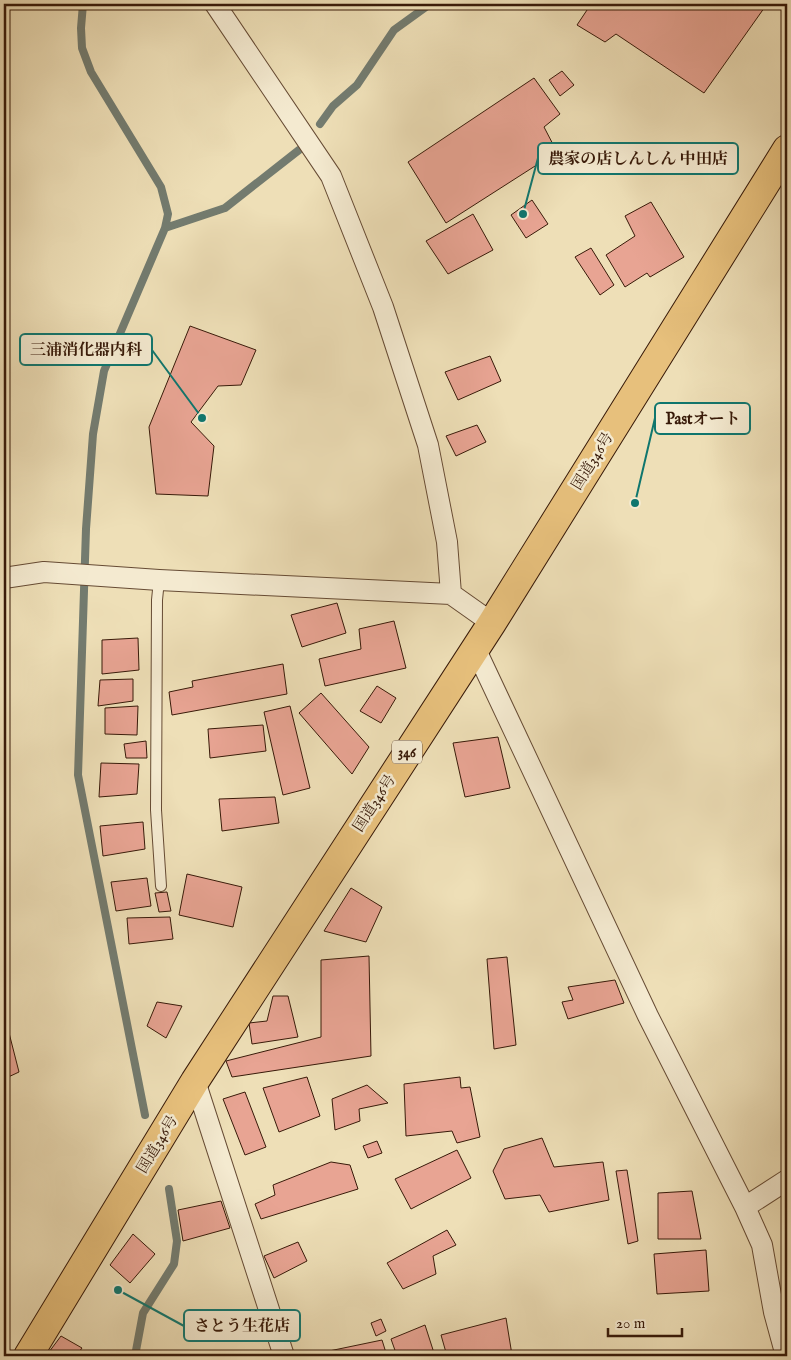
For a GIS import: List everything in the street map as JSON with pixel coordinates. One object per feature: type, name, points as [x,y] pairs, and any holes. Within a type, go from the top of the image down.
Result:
[{"type":"highway","name":"国道346号","points":[[28,1356],[194,1081],[492,623],[787,149]]},
{"type":"street","points":[[215,4],[331,176],[376,289],[428,445],[447,542],[451,594]]},
{"type":"street","points":[[4,578],[44,572],[159,580],[451,594],[492,623]]},
{"type":"street","points":[[474,648],[648,1016],[745,1207],[762,1245],[774,1312],[786,1356]]},
{"type":"street","points":[[194,1081],[284,1356]]},
{"type":"street","points":[[745,1207],[787,1180]]},
{"type":"lane","points":[[159,580],[157,600],[156,810],[161,886]]},
{"type":"building","points":[[591,4],[767,4],[704,93],[616,34],[605,42],[577,25]]},
{"type":"building","points":[[562,71],[574,85],[560,96],[549,80]]},
{"type":"building","points":[[534,78],[560,114],[544,127],[557,152],[446,223],[408,162]]},
{"type":"building","points":[[532,200],[548,224],[526,238],[511,215]]},
{"type":"building","points":[[651,202],[684,257],[650,277],[647,273],[625,287],[606,255],[635,236],[625,216]]},
{"type":"building","points":[[473,214],[493,250],[448,274],[426,241]]},
{"type":"building","points":[[591,248],[614,285],[600,295],[575,257]]},
{"type":"building","points":[[190,326],[256,350],[241,385],[218,386],[191,422],[214,446],[208,496],[156,494],[149,427]]},
{"type":"building","points":[[490,356],[501,381],[458,400],[445,372]]},
{"type":"building","points":[[477,425],[486,442],[456,456],[446,436]]},
{"type":"building","points":[[337,603],[346,633],[302,647],[291,615]]},
{"type":"building","points":[[394,621],[406,668],[325,686],[319,659],[361,649],[359,629]]},
{"type":"building","points":[[138,638],[139,670],[102,674],[102,640]]},
{"type":"building","points":[[283,664],[287,694],[172,715],[169,692],[193,687],[192,681]]},
{"type":"building","points":[[133,679],[133,701],[98,706],[100,680]]},
{"type":"building","points":[[377,686],[396,698],[381,723],[360,711]]},
{"type":"building","points":[[321,693],[369,747],[352,774],[299,713]]},
{"type":"building","points":[[138,706],[137,735],[105,734],[105,708]]},
{"type":"building","points":[[290,706],[310,788],[283,795],[264,712]]},
{"type":"building","points":[[263,725],[266,751],[210,758],[208,729]]},
{"type":"building","points":[[498,737],[510,788],[465,797],[453,743]]},
{"type":"building","points":[[146,741],[147,758],[126,758],[124,744]]},
{"type":"building","points":[[101,763],[139,764],[137,794],[99,797]]},
{"type":"building","points":[[275,797],[279,823],[222,831],[219,799]]},
{"type":"building","points":[[143,822],[145,849],[103,856],[100,826]]},
{"type":"building","points":[[187,874],[242,887],[233,927],[179,915]]},
{"type":"building","points":[[147,878],[151,906],[116,911],[111,882]]},
{"type":"building","points":[[351,888],[382,907],[366,942],[324,931]]},
{"type":"building","points":[[167,892],[171,911],[159,912],[155,893]]},
{"type":"building","points":[[170,917],[173,939],[129,944],[127,918]]},
{"type":"building","points":[[369,956],[371,1056],[232,1077],[226,1061],[321,1037],[321,960]]},
{"type":"building","points":[[507,957],[516,1045],[494,1049],[487,959]]},
{"type":"building","points":[[615,980],[624,1003],[568,1019],[562,1002],[573,1000],[568,987]]},
{"type":"building","points":[[273,996],[288,996],[298,1037],[252,1044],[249,1023],[267,1021]]},
{"type":"building","points":[[157,1002],[182,1006],[166,1038],[147,1026]]},
{"type":"building","points":[[7,1025],[19,1072],[4,1079],[4,1026]]},
{"type":"building","points":[[307,1077],[320,1116],[279,1132],[263,1088]]},
{"type":"building","points":[[460,1077],[461,1088],[470,1087],[480,1137],[457,1143],[452,1131],[406,1136],[404,1084]]},
{"type":"building","points":[[367,1085],[388,1103],[359,1109],[360,1121],[335,1130],[332,1099]]},
{"type":"building","points":[[245,1092],[266,1147],[245,1155],[223,1099]]},
{"type":"building","points":[[4,1093],[8,1093],[6,1143],[4,1144]]},
{"type":"building","points":[[542,1138],[554,1167],[603,1162],[609,1200],[549,1212],[540,1195],[505,1199],[493,1171],[504,1149]]},
{"type":"building","points":[[377,1141],[382,1153],[368,1158],[363,1146]]},
{"type":"building","points":[[457,1150],[471,1178],[411,1209],[395,1179]]},
{"type":"building","points":[[331,1162],[350,1165],[358,1189],[261,1219],[255,1204],[275,1195],[273,1185]]},
{"type":"building","points":[[627,1170],[638,1241],[628,1244],[616,1171]]},
{"type":"building","points":[[692,1191],[701,1239],[658,1239],[658,1193]]},
{"type":"building","points":[[221,1201],[230,1228],[183,1241],[178,1210]]},
{"type":"building","points":[[447,1230],[456,1245],[433,1256],[436,1274],[403,1289],[387,1263]]},
{"type":"building","points":[[133,1234],[155,1254],[130,1283],[110,1265]]},
{"type":"building","points":[[298,1242],[307,1261],[274,1278],[264,1256]]},
{"type":"building","points":[[706,1250],[709,1291],[657,1294],[654,1254]]},
{"type":"building","points":[[506,1318],[512,1355],[447,1356],[441,1335]]},
{"type":"building","points":[[381,1319],[386,1331],[376,1336],[371,1323]]},
{"type":"building","points":[[425,1325],[435,1356],[397,1356],[391,1339]]},
{"type":"building","points":[[61,1336],[82,1348],[76,1356],[46,1356]]},
{"type":"building","points":[[382,1340],[387,1356],[305,1356]]},
{"type":"waterway","points":[[83,4],[82,48],[91,72],[161,187],[168,214],[165,228],[104,371],[93,434],[86,529],[78,775],[145,1115]]},
{"type":"waterway","points":[[320,124],[333,106],[357,85],[394,30],[430,4]]},
{"type":"waterway","points":[[165,228],[225,208],[299,150]]},
{"type":"waterway","points":[[135,1356],[143,1313],[174,1264],[177,1241],[169,1189]]},
{"type":"place","name":"農家の店しんしん 中田店","points":[[523,214]]},
{"type":"place","name":"三浦消化器内科","points":[[202,418]]},
{"type":"place","name":"Pastオート","points":[[635,503]]},
{"type":"place","name":"さとう生花店","points":[[118,1290]]}]
